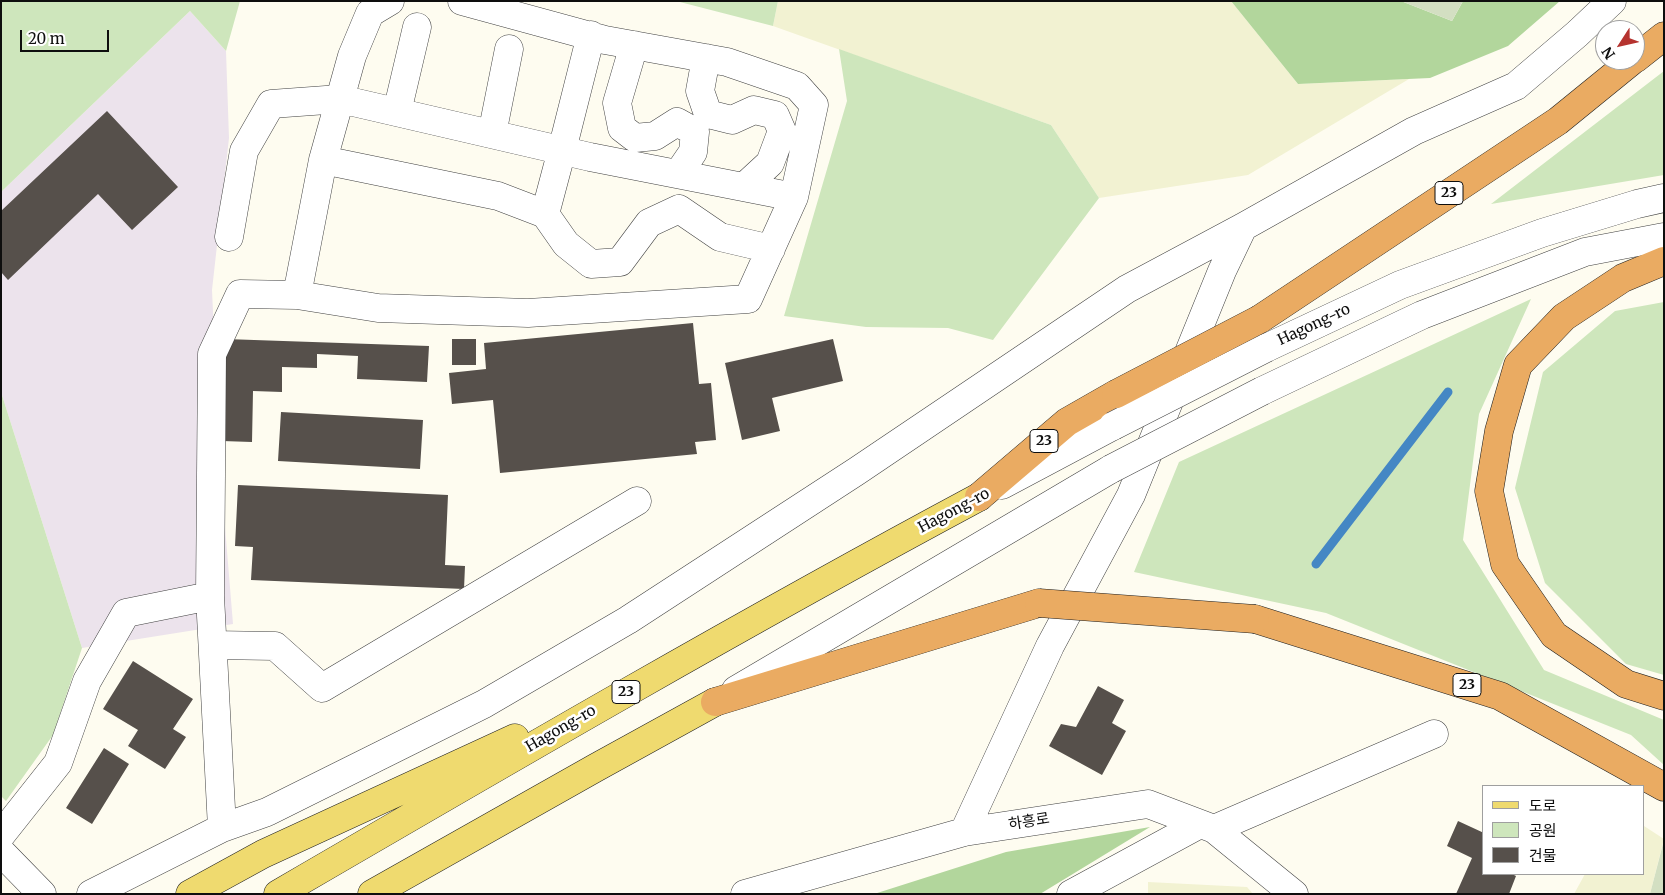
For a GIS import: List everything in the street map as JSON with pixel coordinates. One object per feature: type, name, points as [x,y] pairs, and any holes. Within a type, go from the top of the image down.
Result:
[{"type":"highway","name":"23","points":[[1645,51],[1664,36]]},
{"type":"highway","name":"23","points":[[979,497],[1067,422],[1116,394],[1260,319],[1558,121],[1621,70]]},
{"type":"highway","points":[[1664,261],[1623,278],[1564,317],[1518,365],[1499,431],[1489,491],[1505,564],[1554,635],[1626,684],[1664,696]]},
{"type":"highway","name":"23","points":[[715,702],[1039,603],[1255,618],[1500,696],[1664,787]]},
{"type":"main road","name":"Hagong-ro","points":[[278,894],[686,658],[979,497]]},
{"type":"main road","points":[[190,894],[263,854],[686,658]]},
{"type":"main road","name":"23","points":[[372,894],[715,702]]},
{"type":"street","points":[[297,295],[323,160],[352,56],[370,13],[390,1]]},
{"type":"street","points":[[222,828],[210,596],[212,354],[240,294],[297,295],[378,308],[528,313],[748,299],[794,198],[814,105],[797,86],[727,62],[591,36],[462,1]]},
{"type":"street","points":[[91,894],[222,828],[267,812],[484,704],[620,625],[857,472],[1126,289],[1243,227],[1414,131],[1516,86],[1577,34],[1612,1]]},
{"type":"street","points":[[396,112],[417,26]]},
{"type":"street","points":[[544,214],[591,36]]},
{"type":"street","points":[[634,45],[617,103],[622,128],[635,138],[656,136],[677,122],[695,132],[692,152],[678,174]]},
{"type":"street","points":[[492,134],[509,49]]},
{"type":"street","points":[[706,58],[700,91],[708,114],[732,120],[754,110],[775,115],[782,131],[770,163],[744,187]]},
{"type":"street","points":[[228,237],[244,151],[271,104],[340,99],[562,150],[794,198]]},
{"type":"street","points":[[323,160],[498,196],[544,214],[566,244],[591,264],[620,262],[649,223],[679,209],[720,238],[771,249]]},
{"type":"street","name":"Hagong-ro","points":[[979,497],[1112,426],[1266,348],[1400,285],[1542,233],[1637,204],[1664,198]]},
{"type":"street","points":[[964,832],[1050,646],[1131,496],[1222,271],[1243,227]]},
{"type":"street","points":[[715,702],[1110,469],[1262,391],[1422,315],[1458,301],[1586,252],[1664,236]]},
{"type":"street","points":[[213,645],[275,646],[322,688],[637,501]]},
{"type":"street","points":[[1,835],[58,763],[87,681],[126,613],[210,596]]},
{"type":"street","points":[[1071,894],[1207,827],[1434,734]]},
{"type":"street","name":"하흥로","points":[[745,894],[964,832],[1148,804],[1207,827],[1294,894]]},
{"type":"street","points":[[1,852],[42,894]]},
{"type":"shaded area","points":[[190,11],[226,51],[229,138],[212,290],[220,466],[233,624],[82,648],[1,392],[1,192]]},
{"type":"green space","points":[[1,1],[240,1],[226,51],[190,11],[1,192]]},
{"type":"green space","points":[[676,1],[778,1],[773,26]]},
{"type":"green space","points":[[778,1],[1231,1],[1298,84],[1409,79],[1248,175],[1099,198],[1051,125],[773,26]]},
{"type":"green space","points":[[1231,1],[1401,1],[1452,21],[1463,1],[1560,1],[1508,46],[1430,78],[1298,84]]},
{"type":"green space","points":[[1401,1],[1463,1],[1452,21]]},
{"type":"green space","points":[[839,49],[1051,125],[1099,198],[993,340],[948,328],[866,327],[784,316],[847,101]]},
{"type":"green space","points":[[1664,71],[1664,175],[1491,204]]},
{"type":"green space","points":[[1531,299],[1479,414],[1463,540],[1544,670],[1664,720],[1664,765],[1631,735],[1326,613],[1134,572],[1179,462]]},
{"type":"green space","points":[[1664,302],[1664,675],[1626,664],[1545,583],[1515,488],[1543,372],[1615,311]]},
{"type":"green space","points":[[1,392],[82,648],[53,735],[6,801],[1,796]]},
{"type":"green space","points":[[1150,827],[1040,894],[874,894],[1006,852]]},
{"type":"green space","points":[[1645,827],[1664,839],[1650,894],[1574,894],[1584,875],[1645,875]]},
{"type":"green space","points":[[1664,840],[1664,894],[1650,894]]},
{"type":"green space","points":[[1148,882],[1247,887],[1253,894],[1148,894]]},
{"type":"building","points":[[107,111],[178,187],[132,230],[98,194],[8,280],[1,272],[1,211]]},
{"type":"building","points":[[693,323],[699,384],[711,383],[716,440],[695,442],[697,454],[500,473],[493,400],[452,404],[449,373],[486,369],[484,343]]},
{"type":"building","points":[[225,339],[429,346],[427,382],[357,379],[358,356],[317,354],[317,368],[282,367],[282,392],[253,391],[252,442],[222,441]]},
{"type":"building","points":[[452,339],[476,339],[476,365],[452,365]]},
{"type":"building","points":[[833,339],[843,381],[772,398],[780,431],[742,440],[725,363]]},
{"type":"building","points":[[281,412],[423,420],[420,469],[278,461]]},
{"type":"building","points":[[238,485],[448,495],[445,565],[465,566],[464,589],[251,580],[253,547],[235,546]]},
{"type":"building","points":[[133,661],[193,699],[173,729],[186,737],[165,769],[128,746],[138,730],[103,709]]},
{"type":"building","points":[[1098,686],[1124,700],[1112,723],[1126,731],[1102,775],[1049,746],[1061,724],[1076,727]]},
{"type":"building","points":[[104,748],[129,764],[92,824],[66,808]]},
{"type":"building","points":[[1458,821],[1482,832],[1482,875],[1516,876],[1509,894],[1456,894],[1472,858],[1447,846]]},
{"type":"waterway","points":[[1316,564],[1448,392]]}]
